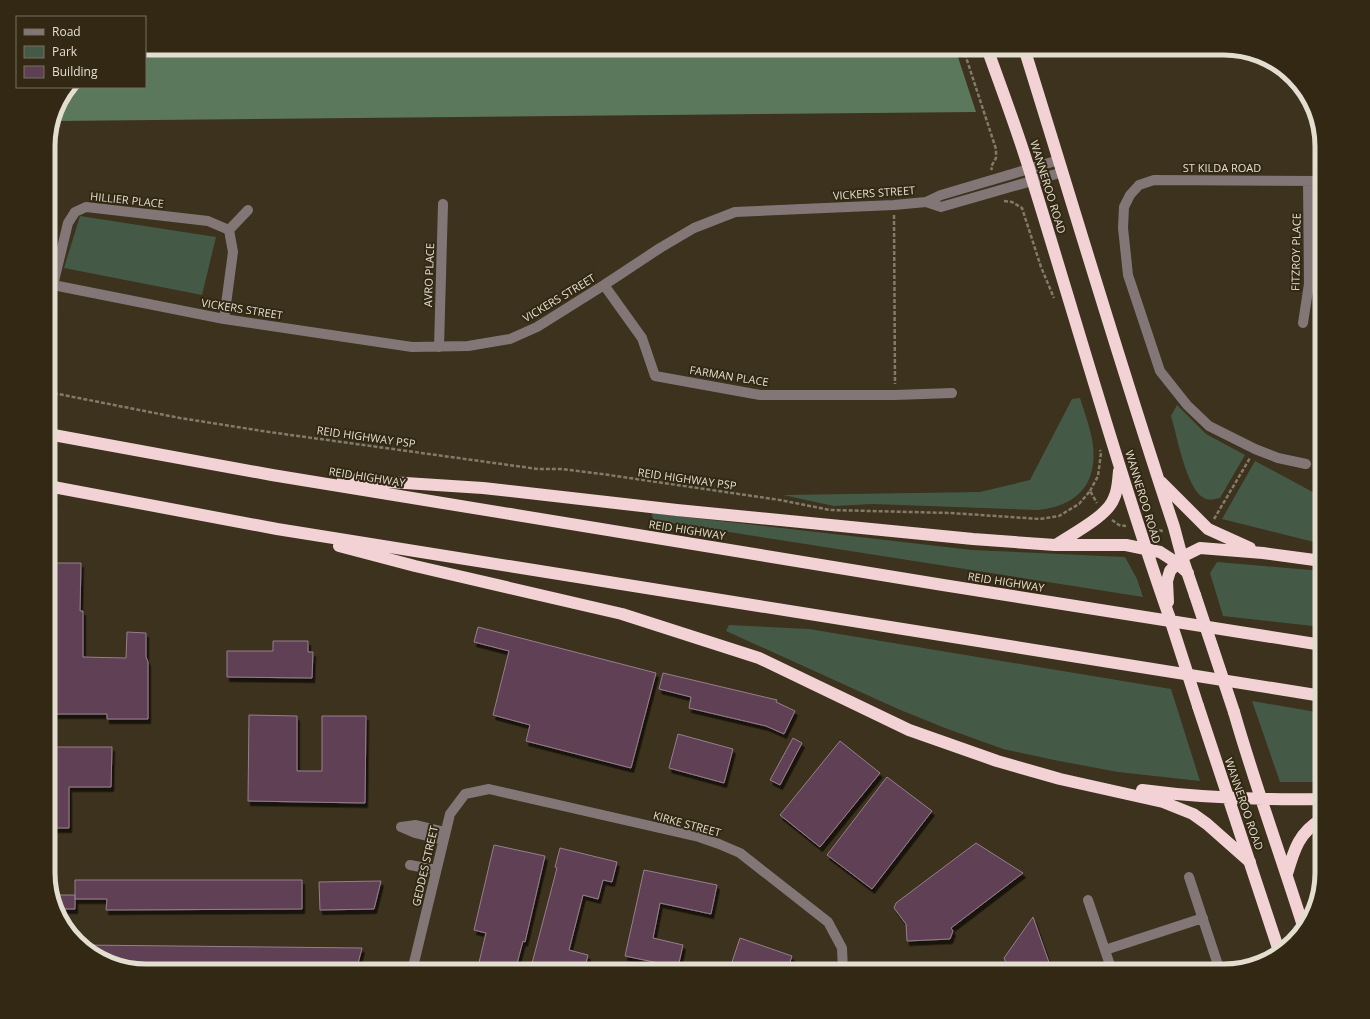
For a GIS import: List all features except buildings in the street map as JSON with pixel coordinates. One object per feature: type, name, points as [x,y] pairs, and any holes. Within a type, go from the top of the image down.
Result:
[{"type":"highway","name":"WANNEROO ROAD","points":[[989,55],[1031,175],[1145,548],[1164,593],[1169,616],[1277,946]]},
{"type":"highway","name":"WANNEROO ROAD","points":[[1026,55],[1103,306],[1176,533],[1179,560],[1188,573],[1301,921]]},
{"type":"highway","name":"REID HIGHWAY","points":[[55,435],[272,474],[942,585],[1315,644]]},
{"type":"highway","points":[[1055,545],[1100,517],[1114,500],[1118,485],[1120,465]]},
{"type":"highway","points":[[272,474],[483,488],[973,540],[1055,545],[1126,545],[1160,552],[1179,560]]},
{"type":"highway","points":[[1158,479],[1208,529],[1241,545],[1263,553]]},
{"type":"highway","points":[[55,487],[277,529],[1315,695]]},
{"type":"highway","points":[[277,529],[415,566],[630,616],[759,658],[909,730],[996,761],[1060,779],[1163,802],[1193,814],[1207,824],[1250,862]]},
{"type":"highway","points":[[1164,593],[1170,571],[1179,560],[1200,548],[1263,553],[1315,560]]},
{"type":"highway","points":[[1060,779],[1175,794],[1262,799],[1315,800]]},
{"type":"highway","points":[[1286,874],[1294,850],[1303,834],[1315,825]]},
{"type":"street","name":"VICKERS STREET","points":[[55,286],[224,319],[412,347],[468,346],[510,339],[537,327],[660,248],[694,228],[735,212],[894,205],[926,202],[941,207],[1061,166]]},
{"type":"street","name":"ST KILDA ROAD","points":[[1255,449],[1209,426],[1187,405],[1160,371],[1128,275],[1123,215],[1128,198],[1133,191],[1139,185],[1154,180],[1315,181]]},
{"type":"street","name":"FITZROY PLACE","points":[[1304,323],[1309,284],[1308,181]]},
{"type":"street","name":"AVRO PLACE","points":[[439,347],[443,204]]},
{"type":"street","name":"HILLIER PLACE","points":[[55,270],[68,223],[74,212],[86,206],[208,221],[230,230]]},
{"type":"street","points":[[224,319],[233,252],[230,230],[248,210]]},
{"type":"street","name":"FARMAN PLACE","points":[[604,285],[642,338],[655,376],[760,395],[895,395],[952,393]]},
{"type":"street","points":[[1255,449],[1278,458],[1306,464]]},
{"type":"street","name":"GEDDES STREET","points":[[414,964],[450,814],[465,794],[489,789]]},
{"type":"street","name":"KIRKE STREET","points":[[489,789],[699,837],[740,853],[828,922],[842,948],[843,964]]},
{"type":"street","points":[[410,865],[436,870]]},
{"type":"street","points":[[1189,877],[1218,964]]},
{"type":"street","points":[[1088,900],[1110,964]]},
{"type":"street","points":[[1105,950],[1203,918]]},
{"type":"path","points":[[965,55],[996,149],[996,158],[991,167],[992,170]]},
{"type":"path","points":[[1001,200],[1012,202],[1022,208],[1041,267],[1057,303]]},
{"type":"path","points":[[894,205],[895,395]]},
{"type":"path","name":"REID HIGHWAY PSP","points":[[55,393],[180,418],[261,431],[538,469],[561,469],[602,474],[780,500],[830,510],[951,513],[1040,519],[1059,516],[1079,504],[1090,491],[1098,476],[1101,453],[1099,445]]},
{"type":"path","points":[[1208,529],[1255,449]]},
{"type":"path","points":[[1090,491],[1104,511],[1119,525],[1176,533]]},
{"type":"green space","points":[[146,55],[957,55],[976,112],[58,121],[64,106],[70,95],[76,88],[146,88]]},
{"type":"green space","points":[[80,216],[216,237],[202,295],[64,268]]},
{"type":"green space","points":[[1080,398],[1088,422],[1093,446],[1092,472],[1082,491],[1074,498],[1052,507],[1039,510],[873,504],[834,506],[783,495],[980,492],[1030,480],[1072,399]]},
{"type":"green space","points":[[1177,405],[1206,434],[1245,455],[1220,498],[1210,500],[1204,498],[1198,493],[1192,484],[1183,461],[1171,416]]},
{"type":"green space","points":[[1255,461],[1315,493],[1315,542],[1222,519]]},
{"type":"green space","points":[[652,513],[972,550],[1125,557],[1137,579],[1143,597],[653,520]]},
{"type":"green space","points":[[1217,562],[1315,570],[1315,626],[1223,616],[1210,573]]},
{"type":"green space","points":[[729,625],[809,629],[1171,689],[1200,781],[1118,772],[1003,749],[898,709],[726,631]]},
{"type":"green space","points":[[1252,701],[1315,712],[1315,782],[1280,782]]}]
